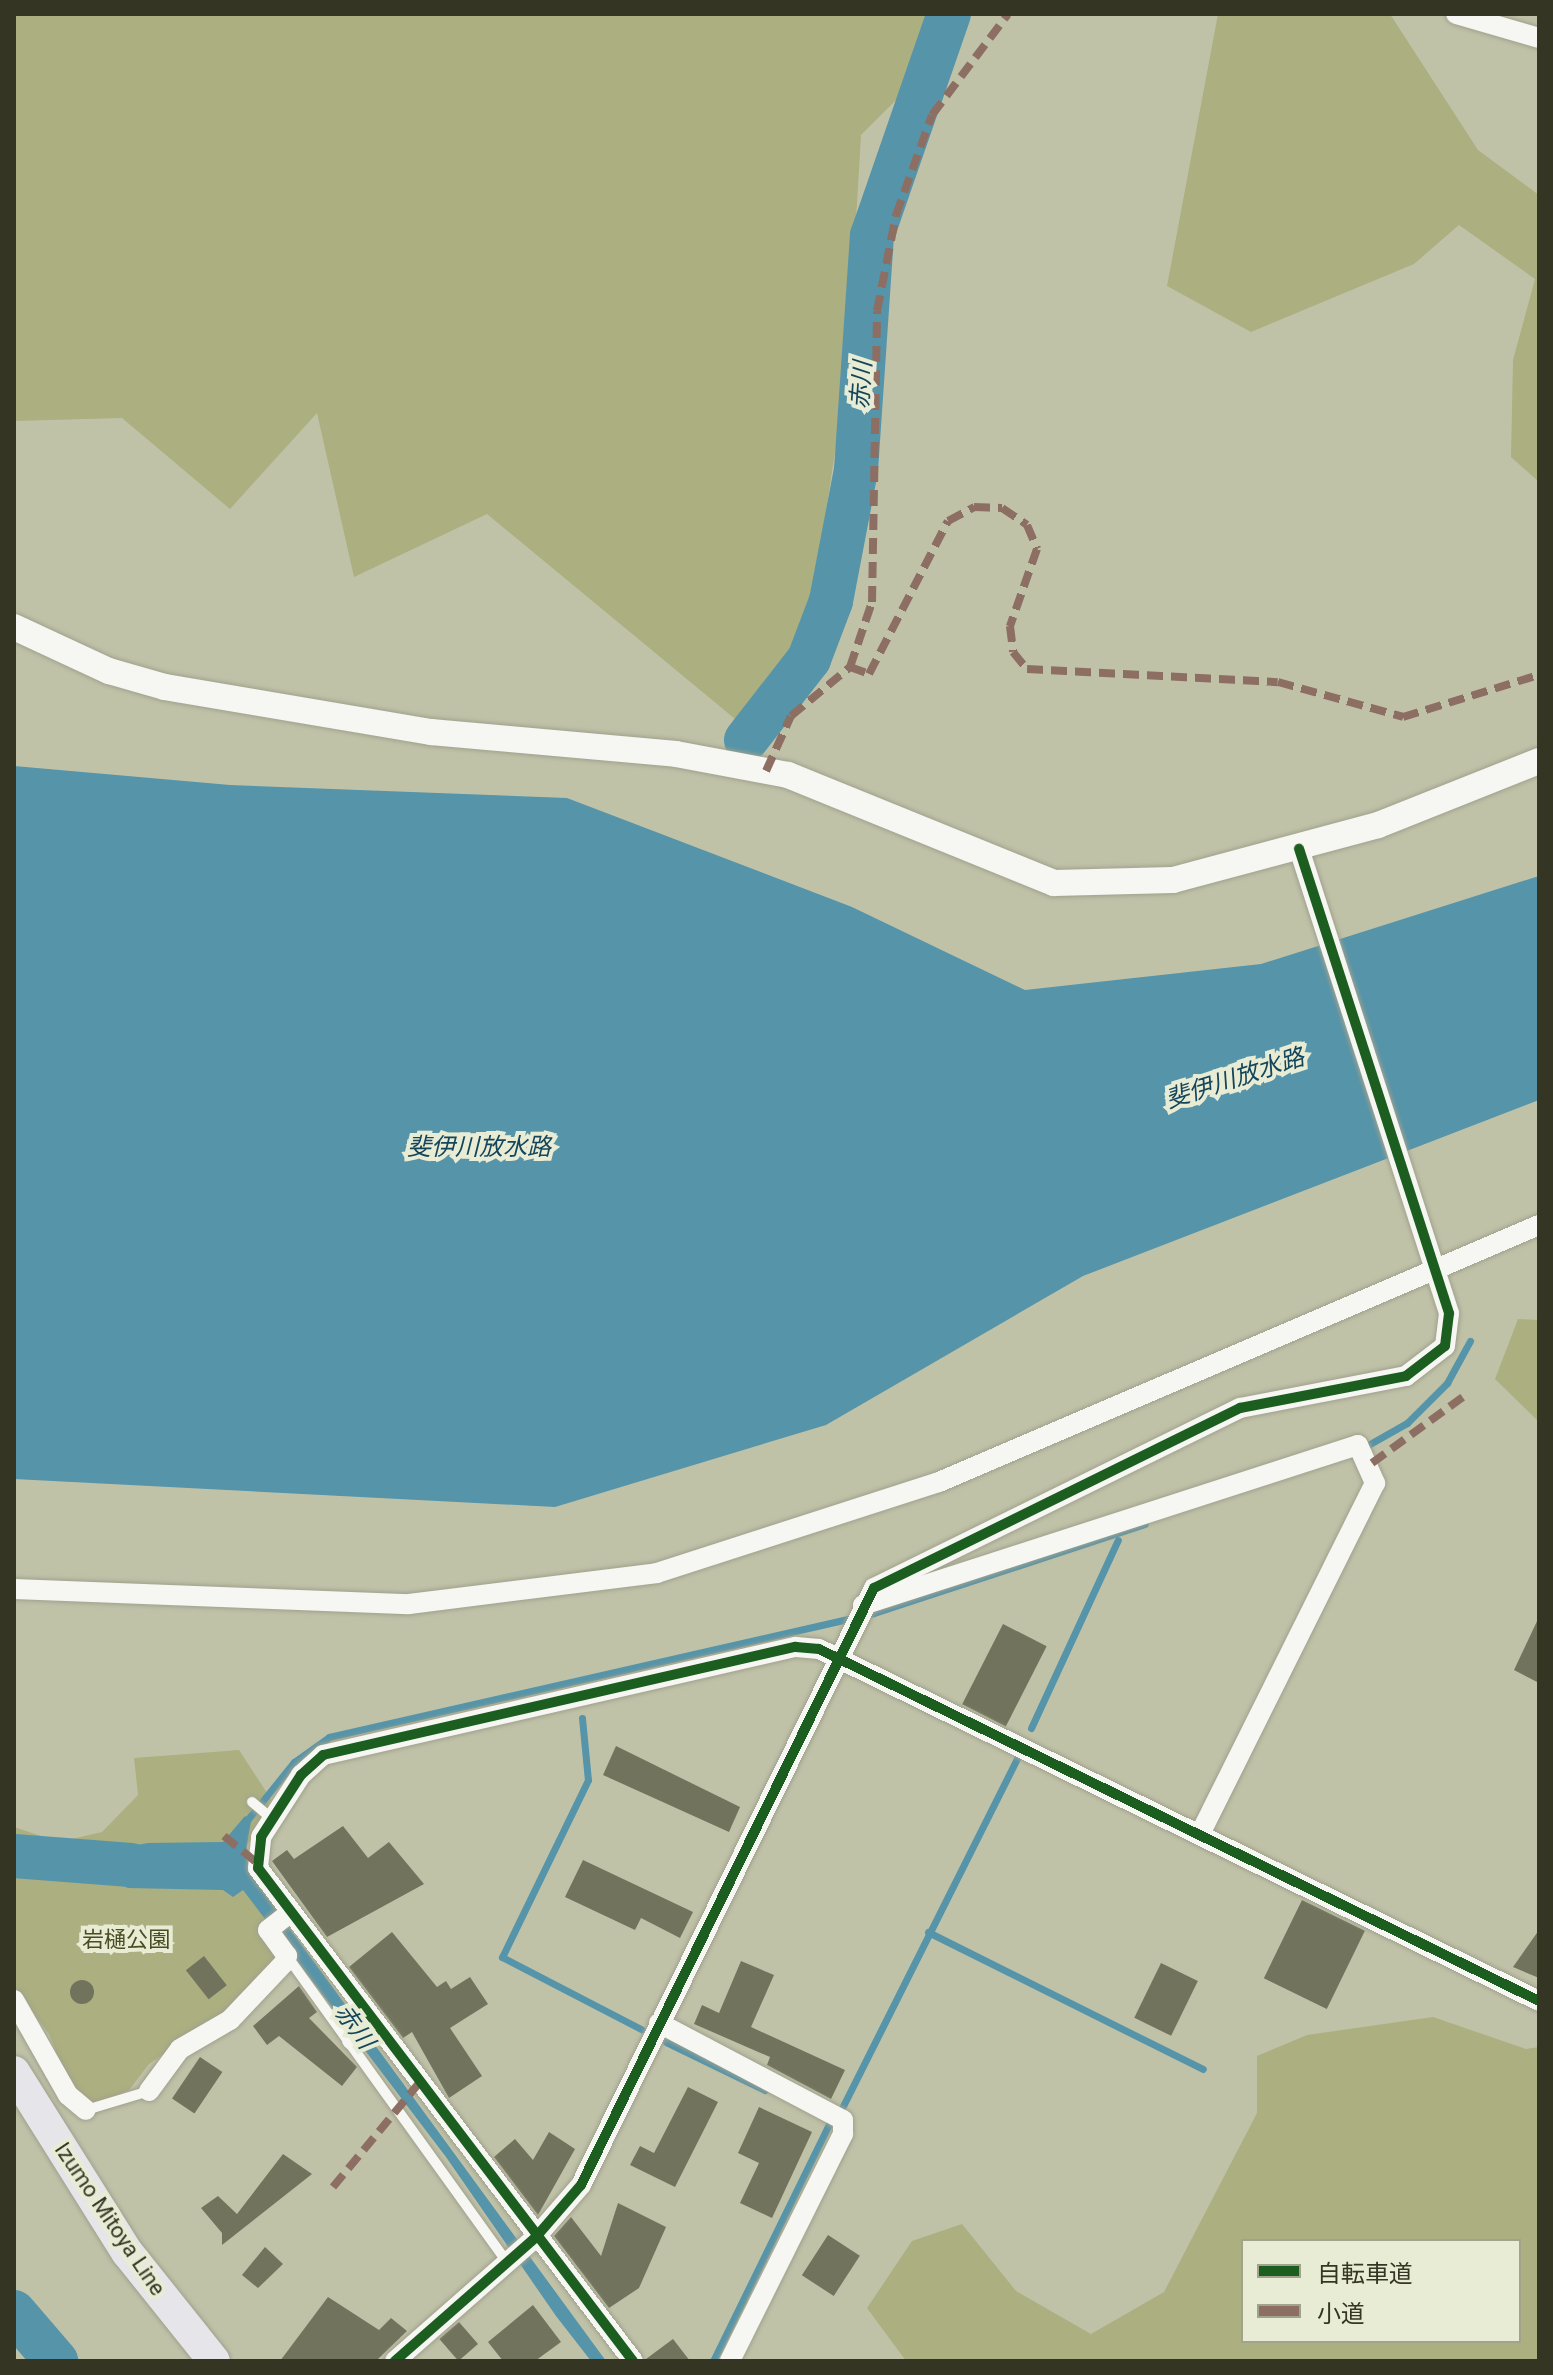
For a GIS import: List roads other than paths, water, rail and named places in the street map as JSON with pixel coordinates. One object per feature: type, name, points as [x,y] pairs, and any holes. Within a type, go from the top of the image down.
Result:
[{"type":"main road","name":"Izumo Mitoya Line","points":[[14,2072],[127,2252],[214,2361]]},
{"type":"street","points":[[1456,14],[1539,38]]},
{"type":"street","points":[[14,627],[109,671],[165,687],[431,732],[676,754],[788,775],[1054,883],[1173,880],[1299,849],[1539,761]]},
{"type":"street","points":[[395,2361],[519,2251],[581,2185],[835,1655],[859,1612],[887,1579],[1240,1408],[1422,1370],[1449,1331],[1434,1272],[1299,849]]},
{"type":"street","points":[[14,1589],[409,1604],[657,1573],[939,1482],[1539,1225]]},
{"type":"street","points":[[859,1612],[1362,1450],[1375,1483],[1202,1830]]},
{"type":"street","points":[[633,2361],[519,2251],[282,1919],[256,1862],[260,1809],[323,1755],[796,1647],[835,1655],[1202,1830],[1539,2001]]},
{"type":"street","points":[[149,2091],[180,2049],[240,2012],[287,1956],[282,1919]]},
{"type":"street","points":[[14,2000],[68,2095],[86,2110]]},
{"type":"street","points":[[659,2023],[834,2111],[844,2128],[730,2361]]},
{"type":"lane","points":[[287,1956],[362,2032],[519,2251]]},
{"type":"lane","points":[[86,2110],[149,2091]]},
{"type":"water","name":"斐伊川放水路","points":[[14,766],[230,785],[567,798],[852,907],[1025,990],[1261,964],[1539,876],[1539,1100],[1083,1276],[826,1425],[555,1507],[14,1479]]},
{"type":"water","points":[[245,1816],[251,1821],[245,1856],[258,1885],[606,2361],[591,2361],[556,2316],[446,2157],[243,1890],[233,1897],[223,1890],[128,1888],[70,1864],[71,1857],[148,1843],[223,1842]]},
{"type":"waterway","name":"赤川","points":[[746,740],[809,659],[831,601],[856,470],[872,236],[949,14]]},
{"type":"waterway","points":[[1361,1449],[1407,1423],[1447,1383],[1470,1341]]},
{"type":"waterway","points":[[244,1824],[294,1762],[329,1737],[874,1613],[1145,1524]]},
{"type":"waterway","points":[[1031,1728],[1118,1540]]},
{"type":"waterway","points":[[582,1718],[588,1780],[502,1957],[641,2029]]},
{"type":"waterway","points":[[843,2106],[1018,1757]]},
{"type":"waterway","name":"赤川","points":[[14,1856],[131,1865]]},
{"type":"waterway","points":[[928,1932],[1203,2069]]},
{"type":"waterway","points":[[666,2042],[765,2090]]},
{"type":"waterway","points":[[713,2361],[830,2122]]},
{"type":"waterway","points":[[14,2312],[56,2361]]},
{"type":"park label","name":"岩樋公園","points":[[126,1940]]}]
